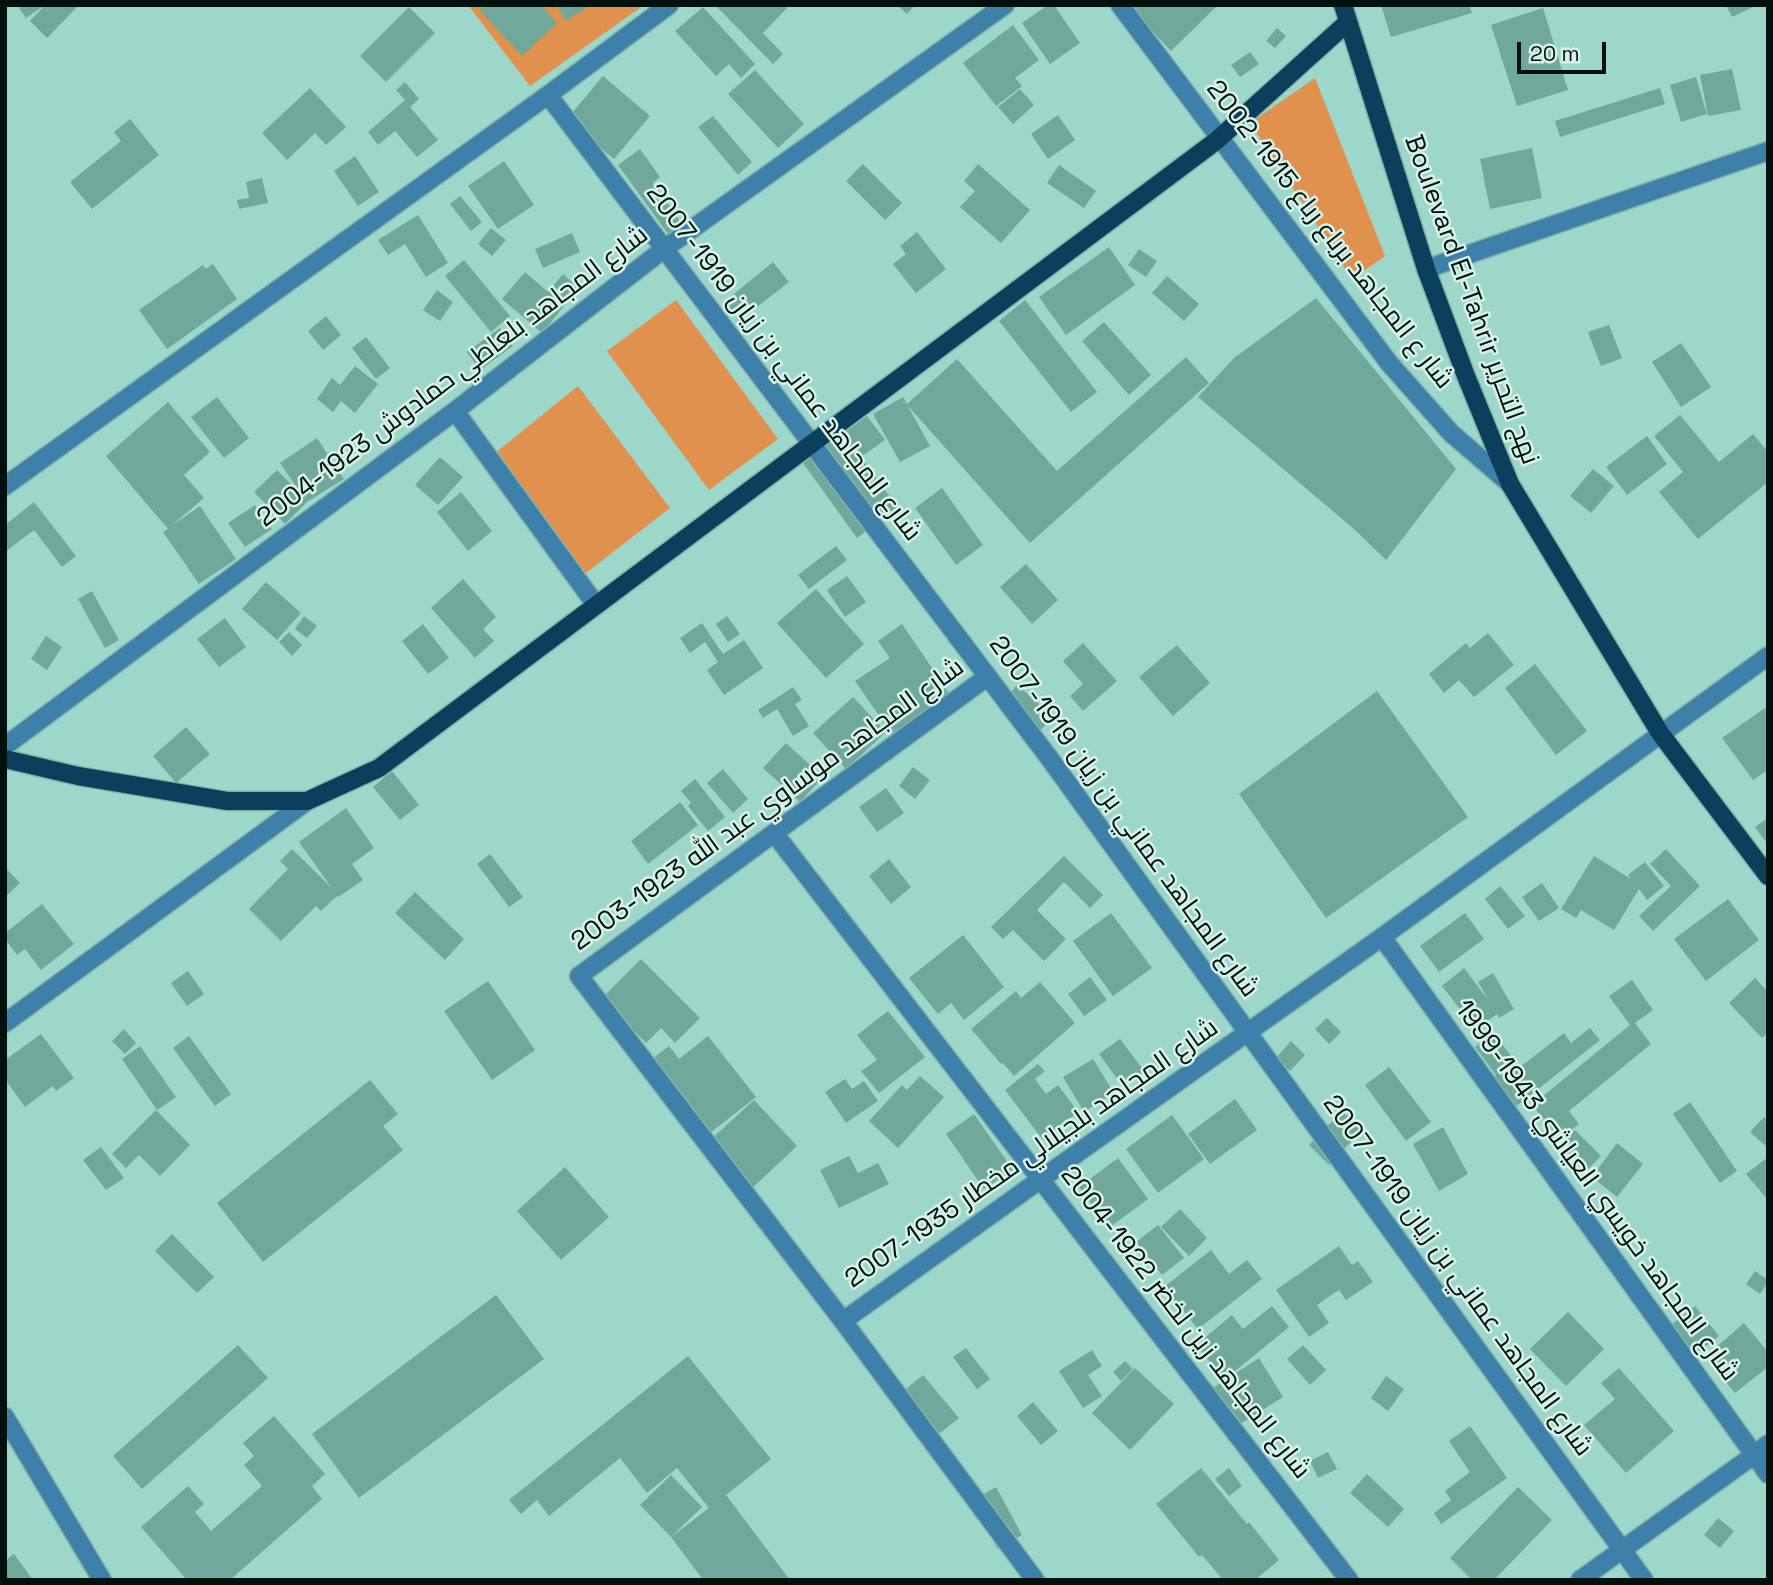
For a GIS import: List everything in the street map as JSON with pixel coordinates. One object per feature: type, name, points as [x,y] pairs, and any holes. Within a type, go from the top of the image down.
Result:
[{"type":"main road","points":[[5,759],[78,776],[227,801],[307,801],[379,768],[1220,138],[1345,14]]},
{"type":"main road","name":"Boulevard El-Tahrir نهج التحرير","points":[[1345,14],[1426,269],[1510,484],[1660,733],[1768,876]]},
{"type":"street","points":[[5,486],[669,5]]},
{"type":"street","name":"شارع المجاهد بلعاطي حمادوش 1923-2004","points":[[5,746],[456,411],[664,249],[1005,5]]},
{"type":"street","name":"شار ع المجاهد برباع رباع 1915-2002","points":[[1120,5],[1390,363],[1451,433],[1510,484]]},
{"type":"street","name":"شارع المجاهد عماني بن زيان 1919-2007","points":[[548,95],[1050,759],[1644,1580]]},
{"type":"street","points":[[1426,269],[1768,151]]},
{"type":"street","points":[[456,411],[596,605]]},
{"type":"street","name":"شارع المجاهد بلجيلالي مخطار 1935-2007","points":[[843,1321],[1382,937],[1768,656]]},
{"type":"street","name":"شارع المجاهد موساوي عبد الله 1923-2003","points":[[843,1321],[579,976],[987,677]]},
{"type":"street","points":[[5,1023],[307,801]]},
{"type":"street","name":"شارع المجاهد زين لخضر 1922-2004","points":[[774,833],[1349,1580]]},
{"type":"street","name":"شارع المجاهد خويسي العياشي 1943-1999","points":[[1382,937],[1761,1449],[1768,1474]]},
{"type":"street","points":[[843,1321],[1035,1580]]},
{"type":"street","points":[[5,1417],[102,1580]]},
{"type":"street","points":[[1580,1580],[1761,1449]]},
{"type":"shaded area","points":[[468,5],[644,5],[530,86]]},
{"type":"shaded area","points":[[1315,78],[1385,256],[1352,279],[1250,123]]},
{"type":"shaded area","points":[[676,300],[778,439],[709,490],[607,351]]},
{"type":"shaded area","points":[[578,386],[670,508],[586,573],[494,454]]},
{"type":"building","points":[[17,5],[45,5],[26,18]]},
{"type":"building","points":[[45,5],[79,5],[47,38],[30,21]]},
{"type":"building","points":[[484,5],[541,5],[557,23],[522,56],[479,10]]},
{"type":"building","points":[[556,5],[591,5],[566,21]]},
{"type":"building","points":[[784,5],[787,8],[763,33],[783,54],[773,64],[717,7]]},
{"type":"building","points":[[897,5],[915,5],[907,14]]},
{"type":"building","points":[[1048,5],[1054,5],[1080,43],[1050,64],[1022,23]]},
{"type":"building","points":[[1127,5],[1218,5],[1171,51]]},
{"type":"building","points":[[1381,5],[1469,5],[1472,13],[1391,37]]},
{"type":"building","points":[[1726,5],[1757,5],[1732,17]]},
{"type":"building","points":[[409,7],[435,33],[386,82],[360,56]]},
{"type":"building","points":[[703,7],[755,64],[741,78],[729,64],[716,76],[675,31]]},
{"type":"building","points":[[1543,8],[1568,90],[1517,106],[1491,25]]},
{"type":"building","points":[[1013,25],[1039,60],[1015,78],[1022,86],[996,106],[963,63]]},
{"type":"building","points":[[1277,28],[1286,36],[1275,48],[1266,41]]},
{"type":"building","points":[[1250,52],[1259,64],[1240,77],[1231,65]]},
{"type":"building","points":[[1732,69],[1741,110],[1708,116],[1700,75]]},
{"type":"building","points":[[755,70],[804,124],[778,148],[728,94]]},
{"type":"building","points":[[603,76],[650,116],[614,159],[566,120]]},
{"type":"building","points":[[1696,77],[1707,114],[1681,122],[1670,85]]},
{"type":"building","points":[[405,82],[419,99],[410,107],[438,140],[417,157],[395,131],[378,145],[368,132],[405,100],[396,90]]},
{"type":"building","points":[[310,88],[346,127],[326,145],[315,133],[287,160],[262,133]]},
{"type":"building","points":[[1660,88],[1665,104],[1560,137],[1555,121]]},
{"type":"building","points":[[1020,89],[1034,105],[1013,124],[998,107]]},
{"type":"building","points":[[1058,115],[1075,140],[1048,159],[1031,134]]},
{"type":"building","points":[[713,116],[752,162],[738,175],[698,127]]},
{"type":"building","points":[[130,119],[159,155],[92,209],[70,182],[121,141],[114,132]]},
{"type":"building","points":[[1532,148],[1542,198],[1490,209],[1480,159]]},
{"type":"building","points":[[640,149],[660,177],[653,183],[682,224],[668,234],[618,165]]},
{"type":"building","points":[[355,156],[379,192],[358,206],[334,171]]},
{"type":"building","points":[[504,161],[534,205],[498,229],[468,186]]},
{"type":"building","points":[[863,164],[902,203],[885,220],[846,181]]},
{"type":"building","points":[[978,164],[1030,210],[1001,243],[960,207],[975,191],[964,181]]},
{"type":"building","points":[[1059,165],[1096,191],[1084,208],[1047,183]]},
{"type":"building","points":[[262,178],[268,203],[239,209],[237,200],[249,198],[246,182]]},
{"type":"building","points":[[460,196],[482,222],[471,231],[450,204]]},
{"type":"building","points":[[418,215],[448,263],[426,277],[405,244],[388,255],[378,240]]},
{"type":"building","points":[[491,228],[506,240],[492,256],[478,244]]},
{"type":"building","points":[[917,232],[946,269],[916,293],[893,264],[906,254],[900,246]]},
{"type":"building","points":[[572,233],[580,252],[543,268],[535,249]]},
{"type":"building","points":[[1109,247],[1135,285],[1066,335],[1039,297]]},
{"type":"building","points":[[1139,249],[1157,261],[1146,277],[1128,265]]},
{"type":"building","points":[[464,260],[510,316],[491,332],[445,276]]},
{"type":"building","points":[[773,262],[789,282],[739,321],[724,302]]},
{"type":"building","points":[[213,264],[237,299],[167,349],[139,310],[203,265],[206,269]]},
{"type":"building","points":[[525,272],[548,292],[563,274],[579,288],[542,333],[502,299]]},
{"type":"building","points":[[1167,276],[1199,304],[1184,321],[1152,293]]},
{"type":"building","points":[[437,290],[453,302],[440,321],[423,310]]},
{"type":"building","points":[[1316,298],[1456,469],[1386,560],[1354,529],[1198,397],[1234,358]]},
{"type":"building","points":[[1025,300],[1097,392],[1071,412],[999,321]]},
{"type":"building","points":[[326,316],[341,335],[323,350],[308,331]]},
{"type":"building","points":[[1104,322],[1151,375],[1129,395],[1082,341]]},
{"type":"building","points":[[1609,325],[1622,358],[1601,366],[1588,332]]},
{"type":"building","points":[[500,328],[513,346],[480,370],[467,352]]},
{"type":"building","points":[[366,337],[390,368],[376,379],[352,348]]},
{"type":"building","points":[[1681,343],[1711,387],[1681,407],[1652,362]]},
{"type":"building","points":[[1186,357],[1209,383],[1030,543],[908,406],[930,446],[900,462],[873,414],[903,397],[907,404],[957,359],[1057,471]]},
{"type":"building","points":[[355,366],[378,384],[355,413],[341,401],[333,412],[317,399],[332,378],[340,385]]},
{"type":"building","points":[[217,397],[249,438],[224,458],[191,417]]},
{"type":"building","points":[[168,402],[210,452],[184,475],[204,498],[171,526],[200,506],[236,559],[199,584],[163,532],[168,529],[106,456]]},
{"type":"building","points":[[1680,415],[1719,462],[1753,434],[1768,452],[1768,482],[1698,539],[1659,492],[1683,472],[1654,436]]},
{"type":"building","points":[[867,416],[885,440],[861,457],[898,508],[857,538],[803,463]]},
{"type":"building","points":[[1647,436],[1667,464],[1627,495],[1606,467]]},
{"type":"building","points":[[317,438],[344,479],[307,502],[285,524],[254,492],[277,470],[302,495],[280,463]]},
{"type":"building","points":[[440,457],[463,477],[438,505],[415,485]]},
{"type":"building","points":[[1593,469],[1614,486],[1591,513],[1570,496]]},
{"type":"building","points":[[942,488],[983,545],[956,565],[915,508]]},
{"type":"building","points":[[461,492],[492,531],[468,551],[437,512]]},
{"type":"building","points":[[34,502],[76,556],[62,567],[34,530],[5,552],[5,525]]},
{"type":"building","points":[[255,505],[272,529],[245,547],[228,523]]},
{"type":"building","points":[[836,546],[847,560],[809,589],[798,575]]},
{"type":"building","points":[[1026,564],[1058,600],[1032,624],[1000,587]]},
{"type":"building","points":[[847,576],[866,602],[845,617],[827,590]]},
{"type":"building","points":[[463,579],[496,617],[483,629],[494,641],[475,658],[431,608]]},
{"type":"building","points":[[266,582],[301,613],[277,640],[242,609]]},
{"type":"building","points":[[816,589],[864,644],[826,678],[777,623]]},
{"type":"building","points":[[92,591],[119,640],[105,648],[78,599]]},
{"type":"building","points":[[304,616],[317,626],[307,638],[295,629]]},
{"type":"building","points":[[727,616],[740,634],[728,642],[716,624]]},
{"type":"building","points":[[225,618],[246,647],[219,667],[197,639]]},
{"type":"building","points":[[702,623],[723,654],[744,640],[763,668],[724,695],[707,670],[718,662],[705,642],[690,653],[680,638]]},
{"type":"building","points":[[423,624],[449,658],[428,674],[402,641]]},
{"type":"building","points":[[902,624],[951,696],[893,736],[855,681],[890,658],[878,641]]},
{"type":"building","points":[[289,632],[302,645],[292,656],[279,642]]},
{"type":"building","points":[[1488,633],[1514,665],[1474,697],[1459,680],[1444,693],[1429,674],[1466,643],[1470,648]]},
{"type":"building","points":[[46,636],[62,647],[47,670],[31,659]]},
{"type":"building","points":[[1083,643],[1117,681],[1083,711],[1070,696],[1083,684],[1063,661]]},
{"type":"building","points":[[1177,645],[1210,683],[1173,716],[1139,677]]},
{"type":"building","points":[[1535,664],[1587,731],[1556,755],[1505,688]]},
{"type":"building","points":[[1017,685],[1053,716],[1041,730],[1004,700]]},
{"type":"building","points":[[793,687],[802,700],[795,704],[809,726],[793,736],[777,709],[763,718],[758,710]]},
{"type":"building","points":[[1377,691],[1468,817],[1326,918],[1239,794]]},
{"type":"building","points":[[853,697],[886,732],[846,769],[813,733]]},
{"type":"building","points":[[1765,708],[1768,712],[1768,770],[1753,780],[1722,738]]},
{"type":"building","points":[[186,727],[210,754],[176,783],[153,756]]},
{"type":"building","points":[[786,743],[823,777],[800,802],[763,768]]},
{"type":"building","points":[[913,767],[930,780],[915,799],[899,786]]},
{"type":"building","points":[[723,769],[748,799],[733,813],[707,783]]},
{"type":"building","points":[[392,771],[419,805],[400,820],[373,787]]},
{"type":"building","points":[[695,779],[725,817],[708,831],[688,806],[691,803],[681,791]]},
{"type":"building","points":[[886,788],[904,813],[877,832],[859,807]]},
{"type":"building","points":[[680,802],[698,825],[648,864],[631,841]]},
{"type":"building","points":[[346,808],[374,848],[352,864],[363,880],[337,896],[321,911],[316,906],[281,941],[249,909],[288,869],[280,861],[292,849],[331,887],[299,842]]},
{"type":"building","points":[[1768,818],[1768,845],[1755,827]]},
{"type":"building","points":[[1666,849],[1700,886],[1653,931],[1639,916],[1671,886],[1650,864]]},
{"type":"building","points":[[490,854],[523,897],[509,907],[477,864]]},
{"type":"building","points":[[1064,856],[1103,895],[1090,908],[1064,882],[1037,910],[1066,939],[1044,961],[1013,930],[1003,939],[991,927]]},
{"type":"building","points":[[1594,856],[1631,879],[1628,875],[1645,862],[1664,886],[1647,900],[1639,889],[1614,930],[1581,910],[1576,918],[1561,909]]},
{"type":"building","points":[[889,859],[911,887],[891,904],[869,876]]},
{"type":"building","points":[[5,867],[20,883],[5,897]]},
{"type":"building","points":[[1542,883],[1559,908],[1539,921],[1522,897]]},
{"type":"building","points":[[1500,886],[1525,916],[1508,929],[1485,899]]},
{"type":"building","points":[[415,892],[464,939],[445,960],[395,913]]},
{"type":"building","points":[[1728,899],[1759,940],[1706,981],[1674,939]]},
{"type":"building","points":[[42,904],[74,944],[41,970],[25,949],[17,955],[5,939],[5,933]]},
{"type":"building","points":[[1111,913],[1152,968],[1113,996],[1073,941]]},
{"type":"building","points":[[1465,913],[1484,939],[1439,972],[1420,946]]},
{"type":"building","points":[[963,935],[1004,987],[964,1020],[951,1003],[938,1014],[909,978]]},
{"type":"building","points":[[641,959],[700,1018],[675,1043],[661,1028],[646,1043],[602,998]]},
{"type":"building","points":[[1464,968],[1489,1001],[1478,982],[1493,973],[1514,1009],[1499,1018],[1497,1014],[1476,1030],[1442,986]]},
{"type":"building","points":[[188,971],[204,994],[187,1006],[171,983]]},
{"type":"building","points":[[1090,977],[1107,1000],[1084,1016],[1068,994]]},
{"type":"building","points":[[1755,978],[1768,992],[1768,1032],[1762,1038],[1729,1003]]},
{"type":"building","points":[[1632,980],[1653,1010],[1635,1023],[1651,1044],[1569,1111],[1579,1124],[1560,1139],[1532,1105],[1630,1025],[1609,996]]},
{"type":"building","points":[[488,981],[535,1050],[492,1080],[444,1011]]},
{"type":"building","points":[[1040,982],[1075,1023],[1014,1076],[971,1029],[1016,991],[1021,998]]},
{"type":"building","points":[[888,1011],[925,1057],[879,1093],[861,1071],[877,1060],[857,1035]]},
{"type":"building","points":[[1327,1018],[1341,1032],[1329,1044],[1315,1029]]},
{"type":"building","points":[[1590,1028],[1600,1040],[1509,1112],[1487,1083],[1496,1075],[1475,1047],[1493,1033],[1520,1067],[1564,1033],[1571,1043]]},
{"type":"building","points":[[124,1029],[136,1043],[125,1054],[112,1041]]},
{"type":"building","points":[[41,1034],[74,1078],[56,1091],[53,1086],[25,1107],[5,1079],[5,1060]]},
{"type":"building","points":[[189,1036],[231,1094],[215,1106],[173,1048]]},
{"type":"building","points":[[708,1036],[756,1097],[705,1137],[647,1063],[669,1046],[679,1059]]},
{"type":"building","points":[[1120,1039],[1145,1072],[1123,1087],[1099,1054]]},
{"type":"building","points":[[1291,1041],[1305,1055],[1290,1071],[1276,1058]]},
{"type":"building","points":[[140,1046],[176,1097],[157,1110],[122,1059]]},
{"type":"building","points":[[1093,1059],[1114,1093],[1084,1112],[1063,1077]]},
{"type":"building","points":[[1038,1064],[1045,1071],[1035,1079],[1046,1094],[1058,1085],[1078,1112],[1043,1140],[1005,1090]]},
{"type":"building","points":[[1389,1067],[1431,1122],[1406,1141],[1365,1085]]},
{"type":"building","points":[[920,1076],[944,1097],[898,1148],[869,1121],[902,1085],[907,1090]]},
{"type":"building","points":[[845,1079],[852,1089],[864,1081],[878,1101],[846,1123],[825,1092]]},
{"type":"building","points":[[370,1080],[398,1114],[383,1126],[403,1150],[263,1262],[217,1203]]},
{"type":"building","points":[[1235,1099],[1257,1130],[1210,1164],[1188,1134]]},
{"type":"building","points":[[754,1100],[797,1146],[749,1191],[706,1144]]},
{"type":"building","points":[[1690,1102],[1737,1171],[1720,1183],[1673,1114]]},
{"type":"building","points":[[156,1110],[190,1145],[160,1176],[139,1155],[126,1168],[112,1154]]},
{"type":"building","points":[[1342,1111],[1362,1130],[1329,1165],[1309,1145]]},
{"type":"building","points":[[974,1114],[1013,1170],[984,1189],[946,1134]]},
{"type":"building","points":[[1172,1115],[1204,1159],[1158,1193],[1126,1149]]},
{"type":"building","points":[[1764,1117],[1768,1121],[1768,1148],[1750,1132]]},
{"type":"building","points":[[1443,1127],[1468,1174],[1439,1191],[1413,1144]]},
{"type":"building","points":[[1575,1130],[1601,1156],[1586,1171],[1560,1145]]},
{"type":"building","points":[[1617,1143],[1643,1164],[1617,1197],[1592,1177]]},
{"type":"building","points":[[101,1147],[124,1178],[106,1190],[83,1160]]},
{"type":"building","points":[[849,1156],[858,1173],[878,1163],[889,1184],[839,1208],[820,1170]]},
{"type":"building","points":[[1768,1157],[1768,1200],[1746,1174]]},
{"type":"building","points":[[1118,1158],[1148,1199],[1109,1228],[1079,1187]]},
{"type":"building","points":[[565,1167],[609,1217],[561,1260],[517,1211]]},
{"type":"building","points":[[1180,1209],[1207,1238],[1189,1256],[1161,1227]]},
{"type":"building","points":[[1158,1225],[1184,1258],[1162,1275],[1136,1242]]},
{"type":"building","points":[[172,1234],[214,1277],[197,1293],[155,1251]]},
{"type":"building","points":[[1339,1246],[1352,1265],[1358,1261],[1373,1282],[1346,1300],[1339,1290],[1317,1305],[1329,1323],[1309,1337],[1276,1290]]},
{"type":"building","points":[[1211,1250],[1229,1274],[1247,1260],[1262,1279],[1198,1329],[1164,1287]]},
{"type":"building","points":[[1755,1271],[1768,1280],[1760,1294],[1746,1284]]},
{"type":"building","points":[[496,1295],[544,1359],[359,1498],[312,1434]]},
{"type":"building","points":[[1272,1306],[1289,1327],[1224,1380],[1196,1345],[1232,1315],[1243,1329]]},
{"type":"building","points":[[1695,1306],[1719,1336],[1694,1355],[1671,1325]]},
{"type":"building","points":[[1568,1312],[1604,1349],[1566,1386],[1530,1349]]},
{"type":"building","points":[[1744,1323],[1768,1352],[1768,1367],[1735,1393],[1705,1357]]},
{"type":"building","points":[[238,1345],[268,1378],[142,1489],[113,1456]]},
{"type":"building","points":[[1303,1345],[1326,1370],[1310,1385],[1287,1359]]},
{"type":"building","points":[[966,1348],[990,1379],[977,1389],[953,1357]]},
{"type":"building","points":[[1092,1350],[1102,1366],[1088,1375],[1102,1396],[1083,1408],[1059,1371]]},
{"type":"building","points":[[688,1356],[771,1459],[726,1495],[790,1580],[703,1580],[671,1537],[709,1508],[677,1468],[647,1493],[620,1458],[549,1516],[537,1500],[521,1514],[509,1500]]},
{"type":"building","points":[[1259,1358],[1283,1397],[1237,1426],[1213,1388]]},
{"type":"building","points":[[1125,1361],[1133,1369],[1121,1381],[1113,1372]]},
{"type":"building","points":[[1135,1368],[1174,1404],[1130,1450],[1092,1413]]},
{"type":"building","points":[[1619,1368],[1674,1431],[1626,1473],[1584,1425],[1615,1399],[1601,1383]]},
{"type":"building","points":[[923,1375],[959,1418],[930,1441],[895,1398]]},
{"type":"building","points":[[1386,1376],[1404,1389],[1388,1411],[1371,1398]]},
{"type":"building","points":[[1033,1402],[1058,1431],[1041,1445],[1017,1416]]},
{"type":"building","points":[[274,1416],[325,1474],[312,1486],[322,1499],[230,1580],[187,1580],[141,1527],[188,1486],[204,1504],[195,1512],[211,1531],[262,1486],[244,1465],[254,1456],[243,1443]]},
{"type":"building","points":[[1470,1426],[1507,1478],[1441,1524],[1434,1513],[1451,1500],[1445,1491],[1470,1472],[1449,1441]]},
{"type":"building","points":[[1328,1452],[1337,1469],[1318,1478],[1310,1461]]},
{"type":"building","points":[[1201,1468],[1279,1560],[1255,1580],[1223,1580],[1202,1555],[1199,1557],[1156,1504]]},
{"type":"building","points":[[1229,1468],[1242,1486],[1229,1496],[1215,1479]]},
{"type":"building","points":[[1367,1474],[1404,1509],[1388,1527],[1350,1493]]},
{"type":"building","points":[[671,1475],[702,1507],[671,1537],[640,1505]]},
{"type":"building","points":[[996,1487],[1022,1535],[997,1548],[972,1500]]},
{"type":"building","points":[[1518,1487],[1552,1520],[1494,1580],[1472,1580],[1450,1558]]},
{"type":"building","points":[[1718,1518],[1734,1531],[1720,1548],[1704,1535]]},
{"type":"building","points":[[14,1554],[33,1580],[5,1580],[5,1561]]}]
